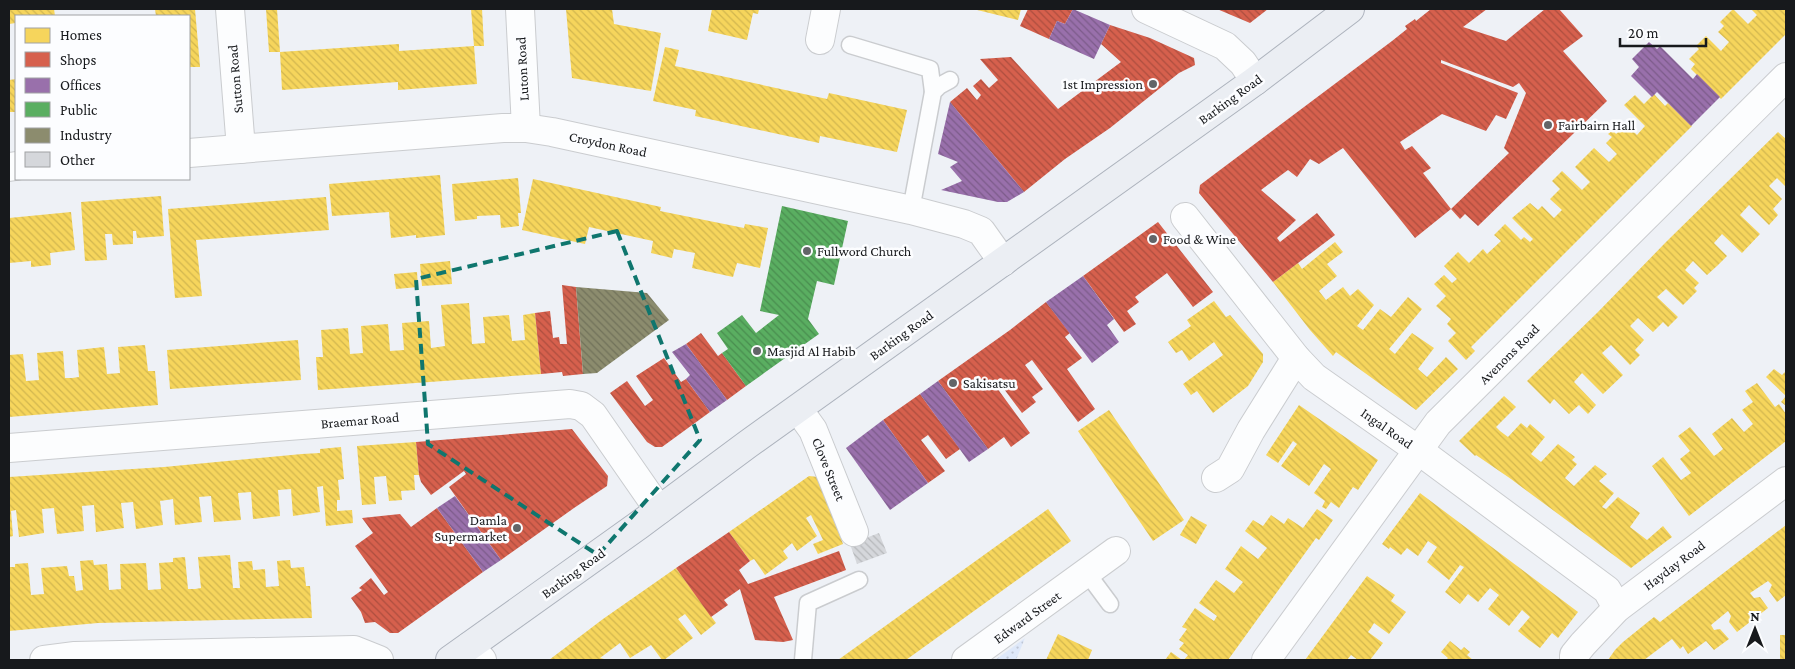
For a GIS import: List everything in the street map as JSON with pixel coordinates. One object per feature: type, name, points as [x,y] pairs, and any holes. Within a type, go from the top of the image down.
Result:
[{"type":"main road","name":"Barking Road","points":[[468,656],[659,510],[1255,81],[1350,9]]},
{"type":"street","name":"Sutton Road","points":[[230,9],[241,149]]},
{"type":"street","name":"Luton Road","points":[[520,9],[526,128]]},
{"type":"street","points":[[820,40],[826,9]]},
{"type":"street","points":[[1146,9],[1225,46],[1242,63],[1255,81]]},
{"type":"street","name":"Avenons Road","points":[[1266,660],[1438,423],[1786,77]]},
{"type":"street","name":"Croydon Road","points":[[190,153],[503,128],[526,128],[552,132],[911,210],[964,224],[981,231],[1003,262]]},
{"type":"street","name":"Ingal Road","points":[[1184,217],[1296,358],[1314,377],[1418,450],[1607,590],[1617,608]]},
{"type":"street","points":[[1216,478],[1230,469],[1296,358]]},
{"type":"street","name":"Braemar Road","points":[[9,448],[570,404],[581,406],[593,415],[659,510]]},
{"type":"street","name":"Clove Street","points":[[798,409],[813,430],[854,532]]},
{"type":"street","name":"Hayday Road","points":[[1574,660],[1574,654],[1617,608],[1786,481]]},
{"type":"street","name":"Edward Street","points":[[966,660],[1116,551]]},
{"type":"street","points":[[44,660],[75,656],[127,658],[354,650],[379,660]]},
{"type":"lane","points":[[850,45],[930,68],[933,92],[911,210]]},
{"type":"lane","points":[[933,92],[950,80]]},
{"type":"lane","points":[[1088,573],[1110,604]]},
{"type":"lane","points":[[803,660],[808,603],[859,580]]},
{"type":"highlighted area","points":[[617,231],[700,440],[598,555],[428,444],[416,279]]},
{"type":"shaded area","points":[[1025,638],[1016,660],[995,660]]},
{"type":"building: Homes","points":[[9,9],[54,9],[55,15],[15,15],[15,23],[9,24]]},
{"type":"building: Homes","points":[[155,9],[195,9],[200,67],[190,67],[190,15],[156,15]]},
{"type":"building: Homes","points":[[266,9],[277,9],[280,52],[269,52]]},
{"type":"building: Homes","points":[[471,9],[482,9],[484,46],[474,46]]},
{"type":"building: Homes","points":[[566,9],[612,9],[614,24],[661,33],[651,91],[572,78]]},
{"type":"building: Homes","points":[[712,9],[759,9],[758,14],[753,13],[747,40],[708,31]]},
{"type":"building: Homes","points":[[973,9],[1021,9],[1018,20]]},
{"type":"building: Homes","points":[[1733,9],[1748,24],[1757,15],[1751,9],[1786,9],[1786,34],[1721,99],[1691,69],[1695,64],[1689,59],[1699,49],[1696,46],[1706,36],[1721,51],[1729,42],[1718,32],[1724,26],[1720,22]]},
{"type":"building: Homes","points":[[399,44],[399,51],[474,46],[477,84],[398,90],[398,82],[282,90],[280,52]]},
{"type":"building: Homes","points":[[665,47],[679,50],[675,66],[827,99],[829,93],[907,110],[897,152],[820,136],[819,143],[695,116],[696,110],[653,101]]},
{"type":"building: Homes","points":[[15,79],[15,112],[9,112],[9,80]]},
{"type":"building: Homes","points":[[1654,94],[1665,106],[1668,103],[1692,126],[1471,347],[1475,351],[1466,360],[1448,341],[1456,333],[1447,324],[1451,319],[1436,306],[1446,296],[1434,284],[1444,275],[1452,283],[1457,279],[1444,266],[1458,252],[1469,263],[1483,249],[1487,254],[1501,241],[1494,235],[1505,224],[1521,240],[1524,237],[1530,242],[1533,239],[1512,218],[1530,203],[1538,210],[1542,206],[1554,218],[1562,210],[1550,199],[1560,189],[1552,181],[1562,171],[1582,190],[1590,182],[1575,167],[1594,148],[1609,162],[1617,154],[1606,143],[1612,137],[1608,134],[1613,130],[1616,134],[1626,124],[1637,135],[1645,126],[1624,105],[1635,95],[1644,104]]},
{"type":"building: Homes","points":[[1778,132],[1786,139],[1786,187],[1777,178],[1769,186],[1782,199],[1773,209],[1778,215],[1769,225],[1749,205],[1740,215],[1760,234],[1742,253],[1722,234],[1714,243],[1727,256],[1717,266],[1707,275],[1693,261],[1685,270],[1699,283],[1694,288],[1697,291],[1683,305],[1666,289],[1657,297],[1678,317],[1668,327],[1663,322],[1653,332],[1638,318],[1630,326],[1644,340],[1635,350],[1640,355],[1630,365],[1611,345],[1602,353],[1623,375],[1603,394],[1582,373],[1574,382],[1596,405],[1588,414],[1579,405],[1569,414],[1554,399],[1550,404],[1527,381]]},
{"type":"building: Homes","points":[[440,175],[445,235],[416,238],[416,235],[391,238],[389,212],[332,216],[329,184]]},
{"type":"building: Homes","points":[[518,178],[521,213],[518,213],[519,226],[501,228],[500,215],[477,216],[477,219],[455,221],[452,184]]},
{"type":"building: Homes","points":[[533,179],[661,207],[660,211],[744,228],[745,224],[768,228],[760,268],[737,263],[733,277],[692,268],[695,253],[674,249],[672,258],[651,253],[653,241],[589,227],[585,244],[522,230]]},
{"type":"building: Homes","points":[[161,196],[164,236],[137,238],[136,231],[133,231],[133,244],[113,245],[112,234],[105,234],[107,260],[85,261],[81,202]]},
{"type":"building: Homes","points":[[326,197],[329,230],[196,240],[202,296],[175,298],[168,209]]},
{"type":"building: Homes","points":[[71,212],[75,250],[50,253],[51,265],[31,267],[31,261],[9,263],[9,218]]},
{"type":"building: Homes","points":[[1335,242],[1343,252],[1327,264],[1337,276],[1319,291],[1326,300],[1343,287],[1350,296],[1358,289],[1374,305],[1357,326],[1363,330],[1380,309],[1391,317],[1408,297],[1422,309],[1389,349],[1395,354],[1412,333],[1434,348],[1418,369],[1427,377],[1446,357],[1458,369],[1416,410],[1336,352],[1333,356],[1273,282],[1298,263],[1302,269]]},
{"type":"building: Homes","points":[[450,261],[452,284],[422,286],[420,264]]},
{"type":"building: Homes","points":[[417,272],[418,287],[396,289],[394,274]]},
{"type":"building: Homes","points":[[1214,301],[1226,317],[1230,315],[1263,354],[1263,362],[1248,386],[1213,413],[1197,391],[1191,395],[1183,384],[1223,355],[1214,342],[1189,361],[1182,350],[1176,353],[1168,342],[1191,326],[1187,320]]},
{"type":"building: Homes","points":[[469,303],[472,344],[485,343],[483,317],[509,315],[512,341],[525,340],[523,315],[535,313],[541,374],[318,390],[316,357],[323,357],[321,330],[348,328],[350,354],[363,353],[361,326],[388,324],[390,351],[404,350],[402,323],[429,321],[431,348],[445,346],[441,305]]},
{"type":"building: Homes","points":[[298,340],[301,380],[170,389],[167,350]]},
{"type":"building: Homes","points":[[145,345],[148,371],[155,371],[158,405],[9,417],[9,355],[23,354],[26,381],[39,380],[37,353],[63,351],[65,378],[72,378],[79,377],[77,350],[104,347],[107,374],[120,373],[118,347]]},
{"type":"building: Homes","points":[[1774,369],[1782,375],[1786,371],[1786,396],[1766,377]]},
{"type":"building: Homes","points":[[1757,383],[1775,407],[1779,404],[1786,414],[1786,441],[1689,516],[1652,466],[1663,457],[1681,480],[1691,473],[1680,459],[1690,451],[1678,436],[1690,427],[1714,456],[1717,454],[1723,449],[1712,434],[1732,418],[1744,432],[1753,424],[1742,410],[1753,402],[1745,391]]},
{"type":"building: Homes","points":[[1504,396],[1516,407],[1496,427],[1500,431],[1508,437],[1521,423],[1527,428],[1530,424],[1545,437],[1531,454],[1541,462],[1558,444],[1575,457],[1572,460],[1577,464],[1565,478],[1574,486],[1595,465],[1607,474],[1599,481],[1614,493],[1602,507],[1606,509],[1618,497],[1640,513],[1630,527],[1647,540],[1663,526],[1672,537],[1631,568],[1511,479],[1475,456],[1459,441]]},
{"type":"building: Homes","points":[[1786,396],[1786,406],[1781,402]]},
{"type":"building: Homes","points":[[1299,405],[1378,460],[1358,490],[1353,487],[1339,508],[1331,502],[1326,509],[1322,507],[1325,501],[1314,493],[1331,469],[1324,464],[1309,486],[1281,466],[1297,444],[1293,441],[1278,463],[1266,455]]},
{"type":"building: Homes","points":[[1109,410],[1184,520],[1153,541],[1078,431]]},
{"type":"building: Homes","points":[[416,442],[419,475],[414,475],[415,490],[401,491],[402,500],[389,501],[386,476],[374,477],[376,504],[362,505],[357,446]]},
{"type":"building: Homes","points":[[341,447],[344,479],[338,480],[340,500],[337,500],[337,511],[352,510],[353,523],[326,526],[323,486],[317,487],[320,512],[293,516],[291,489],[278,490],[280,516],[253,519],[251,492],[238,493],[241,520],[214,522],[211,496],[199,497],[202,522],[175,525],[173,499],[160,501],[163,525],[136,529],[133,502],[121,503],[124,528],[96,532],[94,505],[82,506],[84,531],[57,534],[54,508],[42,509],[44,533],[19,537],[16,510],[11,511],[13,536],[9,537],[9,477],[164,467],[320,453],[320,449]]},
{"type":"building: Homes","points":[[809,476],[818,477],[843,544],[818,554],[813,544],[823,540],[811,515],[806,518],[817,536],[797,551],[792,543],[783,551],[788,558],[765,575],[754,559],[750,561],[729,532]]},
{"type":"building: Homes","points":[[1420,493],[1578,612],[1558,638],[1552,633],[1540,648],[1529,640],[1518,631],[1530,617],[1522,610],[1509,626],[1488,609],[1499,595],[1490,588],[1478,602],[1468,594],[1460,604],[1445,592],[1464,567],[1460,565],[1449,580],[1427,562],[1437,547],[1428,541],[1418,556],[1407,548],[1401,555],[1382,544]]},
{"type":"building: Homes","points":[[1048,509],[1071,541],[906,660],[838,660]]},
{"type":"building: Homes","points":[[1317,509],[1333,520],[1319,540],[1316,538],[1228,660],[1184,660],[1188,655],[1179,649],[1184,643],[1179,640],[1187,629],[1182,627],[1195,608],[1214,621],[1217,616],[1199,603],[1216,580],[1234,593],[1243,582],[1225,569],[1241,546],[1258,559],[1267,548],[1245,531],[1253,520],[1263,526],[1271,515],[1284,524],[1288,518],[1303,528]]},
{"type":"building: Homes","points":[[1191,516],[1207,525],[1196,544],[1180,535]]},
{"type":"building: Homes","points":[[1786,525],[1786,595],[1777,602],[1769,591],[1772,585],[1768,581],[1750,593],[1754,598],[1760,597],[1768,608],[1737,632],[1729,622],[1731,616],[1728,611],[1711,625],[1714,630],[1720,629],[1729,639],[1714,650],[1706,641],[1688,654],[1683,646],[1680,649],[1672,639],[1644,660],[1608,660],[1623,642],[1654,617],[1660,622]]},
{"type":"building: Homes","points":[[230,555],[233,588],[240,588],[238,562],[252,561],[253,570],[265,569],[266,587],[279,586],[277,561],[290,560],[291,568],[304,567],[306,586],[310,586],[312,618],[98,623],[9,631],[9,567],[15,567],[15,564],[28,563],[31,595],[44,594],[41,568],[67,566],[69,576],[74,576],[76,591],[83,590],[80,561],[93,560],[94,565],[107,564],[109,590],[121,589],[120,564],[146,563],[148,590],[161,589],[159,563],[173,562],[173,558],[185,557],[188,589],[195,589],[201,588],[198,557]]},
{"type":"building: Homes","points":[[676,568],[716,623],[701,635],[685,614],[678,619],[693,638],[664,660],[662,660],[651,645],[630,658],[620,643],[600,658],[608,660],[549,660],[603,619]]},
{"type":"building: Homes","points":[[1367,576],[1395,595],[1391,601],[1406,612],[1389,634],[1374,623],[1368,632],[1383,643],[1370,660],[1358,660],[1351,655],[1347,660],[1305,660]]},
{"type":"building: Homes","points":[[1058,634],[1092,650],[1088,660],[1046,660]]},
{"type":"building: Homes","points":[[1780,635],[1786,635],[1786,660],[1780,660]]},
{"type":"building: Homes","points":[[1450,641],[1461,650],[1464,647],[1470,652],[1467,655],[1473,660],[1446,660],[1448,658],[1441,652]]},
{"type":"building: Homes","points":[[1171,652],[1182,660],[1165,660]]},
{"type":"building: Shops","points":[[1028,9],[1073,9],[1065,24],[1057,21],[1049,39],[1020,26]]},
{"type":"building: Shops","points":[[1217,9],[1268,9],[1250,23]]},
{"type":"building: Shops","points":[[1431,9],[1487,9],[1463,27],[1506,41],[1545,9],[1559,9],[1583,36],[1563,51],[1607,101],[1478,226],[1465,214],[1460,219],[1451,209],[1415,238],[1343,148],[1319,164],[1310,159],[1297,177],[1288,170],[1261,190],[1296,220],[1277,238],[1280,242],[1317,213],[1335,235],[1273,282],[1199,193],[1200,185],[1392,41],[1407,29],[1405,26],[1415,19],[1416,21]],"holes":[[[1441,60],[1513,87],[1519,83],[1526,93],[1504,148],[1509,153],[1451,209],[1423,173],[1431,168],[1412,146],[1405,150],[1400,142],[1442,114],[1486,131],[1496,115],[1506,119],[1518,93],[1441,63]]]},
{"type":"building: Shops","points":[[1110,25],[1150,38],[1194,58],[1195,65],[1179,73],[1110,128],[1065,159],[1024,192],[950,102],[967,88],[977,100],[981,95],[973,86],[981,79],[989,88],[998,80],[980,59],[1011,57],[1058,109],[1121,62],[1101,44]]},
{"type":"building: Shops","points":[[1158,222],[1213,292],[1193,307],[1167,273],[1135,297],[1139,302],[1127,311],[1136,324],[1124,332],[1083,276]]},
{"type":"building: Shops","points":[[562,285],[576,287],[583,374],[563,376],[562,372],[541,374],[535,313],[550,311],[553,338],[559,337],[560,344],[567,344]]},
{"type":"building: Shops","points":[[1046,302],[1070,333],[1065,337],[1082,358],[1067,369],[1095,409],[1078,422],[1032,360],[1025,365],[1043,389],[1032,397],[1036,402],[1022,413],[1001,385],[997,388],[1030,433],[1011,447],[1004,437],[988,449],[938,381]]},
{"type":"building: Shops","points":[[701,333],[718,356],[722,353],[746,386],[727,400],[686,344]]},
{"type":"building: Shops","points":[[664,358],[681,382],[686,379],[710,412],[662,447],[655,447],[647,442],[610,393],[627,381],[645,406],[653,400],[636,376]]},
{"type":"building: Shops","points":[[920,394],[960,449],[946,459],[928,435],[921,440],[945,471],[928,483],[883,420]]},
{"type":"building: Shops","points":[[572,429],[608,476],[607,486],[501,560],[449,487],[466,474],[464,471],[431,495],[421,482],[416,442]]},
{"type":"building: Shops","points":[[437,508],[483,572],[398,633],[390,633],[375,622],[365,623],[361,612],[351,598],[362,590],[359,588],[371,578],[384,595],[388,592],[355,546],[373,533],[362,518],[400,514],[411,527]]},
{"type":"building: Shops","points":[[729,532],[750,561],[739,570],[748,584],[839,551],[846,570],[774,597],[793,640],[783,642],[755,640],[740,589],[724,600],[728,605],[711,617],[676,568]]},
{"type":"building: Offices","points":[[1073,9],[1110,25],[1094,59],[1049,39],[1057,21],[1065,24]]},
{"type":"building: Offices","points":[[1649,42],[1657,49],[1660,46],[1693,79],[1697,74],[1720,97],[1691,126],[1657,92],[1652,97],[1631,76],[1639,67],[1632,59]]},
{"type":"building: Offices","points":[[950,102],[1024,192],[1007,202],[998,202],[941,190],[962,181],[950,167],[958,162],[938,154]]},
{"type":"building: Offices","points":[[1083,276],[1114,319],[1107,325],[1119,342],[1092,363],[1046,302]]},
{"type":"building: Offices","points":[[686,344],[727,400],[710,412],[686,379],[690,375],[672,352]]},
{"type":"building: Offices","points":[[938,381],[988,449],[969,462],[920,394]]},
{"type":"building: Offices","points":[[883,420],[928,483],[890,510],[846,448]]},
{"type":"building: Offices","points":[[455,496],[501,560],[483,572],[437,508]]},
{"type":"building: Public","name":"Fullword Church","points":[[782,206],[848,221],[834,285],[817,281],[808,319],[819,334],[746,386],[722,353],[728,349],[717,333],[742,315],[756,333],[779,315],[760,311]]},
{"type":"building: Industry","points":[[576,287],[647,293],[669,320],[597,373],[583,374]]},
{"type":"building: Other","points":[[879,533],[887,553],[857,564],[850,544]]},
{"type":"place","name":"1st Impression","points":[[1153,84]]},
{"type":"place","name":"Fairbairn Hall","points":[[1548,125]]},
{"type":"place","name":"Food & Wine","points":[[1153,239]]},
{"type":"place","name":"Fullword Church","points":[[807,251]]},
{"type":"place","name":"Masjid Al Habib","points":[[757,351]]},
{"type":"place","name":"Sakisatsu","points":[[953,383]]},
{"type":"place","name":"Damla Supermarket","points":[[517,528]]}]
